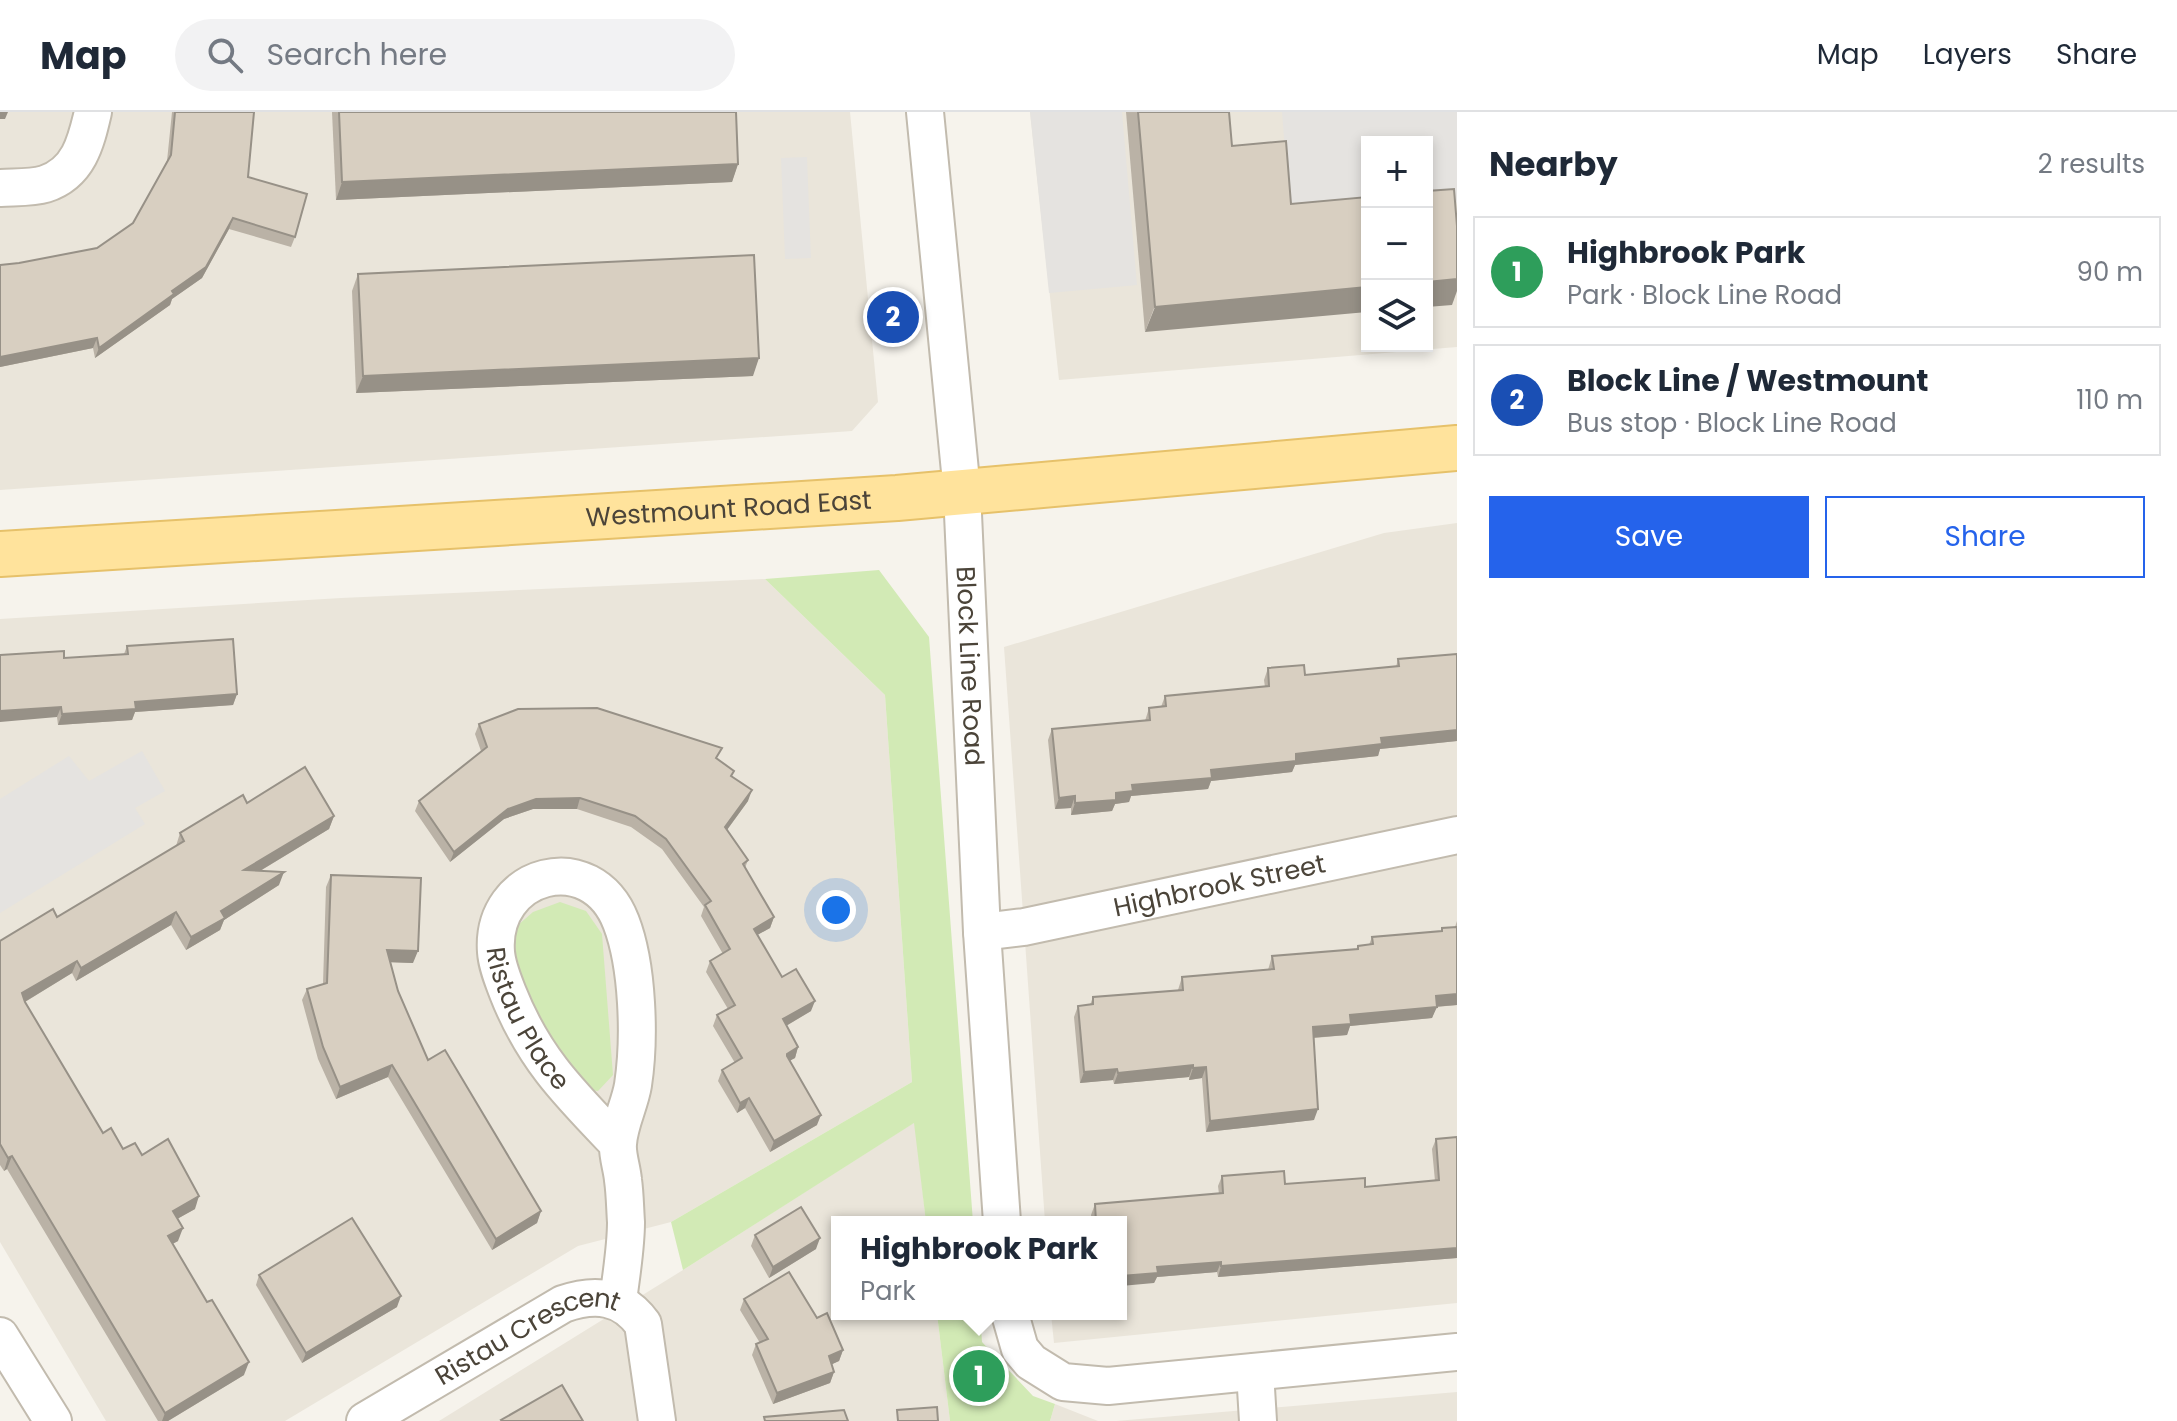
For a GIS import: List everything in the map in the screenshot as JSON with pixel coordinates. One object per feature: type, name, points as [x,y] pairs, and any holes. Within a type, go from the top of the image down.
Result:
[{"type":"main road","name":"Westmount Road East","points":[[0,554],[962,492],[1457,448]]},
{"type":"street","points":[[0,188],[45,184],[66,171],[84,149],[93,112]]},
{"type":"street","name":"Block Line Road","points":[[925,112],[962,492],[982,932],[1002,1216]]},
{"type":"street","name":"Highbrook Street","points":[[982,932],[1024,927],[1457,835]]},
{"type":"street","name":"Ristau Place","points":[[618,1144],[558,1082],[521,1027],[502,979],[496,955],[500,916],[528,885],[547,877],[569,877],[589,882],[609,898],[621,924],[629,957],[638,1035],[633,1087],[618,1144],[626,1227],[618,1301]]},
{"type":"street","name":"Ristau Crescent","points":[[365,1421],[563,1304],[580,1298],[601,1297],[618,1301],[634,1311],[643,1324],[657,1421]]},
{"type":"street","points":[[1012,1320],[1020,1349],[1031,1362],[1063,1382],[1108,1386],[1457,1352]]},
{"type":"street","points":[[0,1336],[53,1421]]},
{"type":"street","points":[[1255,1372],[1258,1421]]},
{"type":"shaded area","points":[[0,112],[850,112],[878,402],[852,431],[0,490]]},
{"type":"shaded area","points":[[1030,112],[1457,112],[1457,347],[1433,349],[1433,136],[1361,136],[1361,352],[1397,352],[1059,380]]},
{"type":"shaded area","points":[[1030,112],[1122,112],[1137,285],[1049,293]]},
{"type":"shaded area","points":[[1282,112],[1457,112],[1457,203],[1433,205],[1433,136],[1361,136],[1361,210],[1290,215]]},
{"type":"shaded area","points":[[807,157],[811,258],[785,259],[781,158]]},
{"type":"shaded area","points":[[1457,523],[1457,1303],[1054,1343],[1052,1320],[1127,1320],[1127,1216],[1045,1216],[1004,647],[1384,533]]},
{"type":"shaded area","points":[[765,579],[885,695],[912,1082],[671,1222],[578,1246],[285,1421],[106,1421],[0,1242],[0,619],[341,598]]},
{"type":"shaded area","points":[[142,751],[165,791],[135,808],[145,824],[0,913],[0,799],[69,756],[89,781]]},
{"type":"shaded area","points":[[915,1122],[925,1216],[831,1216],[831,1320],[938,1320],[950,1421],[439,1421]]},
{"type":"shaded area","points":[[1457,1392],[1457,1421],[1116,1421]]},
{"type":"shaded area","points":[[1055,1404],[1098,1421],[1050,1421]]},
{"type":"green space","points":[[879,570],[929,637],[973,1216],[925,1216],[914,1123],[683,1270],[671,1222],[912,1082],[885,695],[765,579]]},
{"type":"green space","points":[[560,902],[586,911],[602,934],[613,1075],[598,1091],[583,1089],[511,968],[510,932],[533,912]]},
{"type":"green space","points":[[938,1320],[980,1320],[982,1342],[1033,1396],[1055,1404],[1050,1421],[950,1421]]},
{"type":"building","points":[[175,112],[254,112],[248,177],[307,194],[295,237],[233,218],[206,267],[99,348],[97,338],[0,357],[0,265],[97,248],[133,223],[171,155]]},
{"type":"building","points":[[339,112],[736,112],[738,164],[342,182]]},
{"type":"building","points":[[1138,112],[1229,112],[1232,146],[1286,141],[1291,204],[1361,198],[1361,288],[1155,307]]},
{"type":"building","points":[[1454,189],[1457,279],[1433,281],[1433,191]]},
{"type":"building","points":[[754,255],[759,358],[363,376],[358,274]]},
{"type":"building","points":[[233,639],[237,694],[135,702],[136,709],[62,714],[61,707],[0,711],[0,655],[64,651],[64,658],[128,654],[127,646]]},
{"type":"building","points":[[1457,654],[1457,730],[1381,738],[1382,744],[1296,754],[1296,761],[1211,770],[1212,778],[1132,785],[1133,791],[1116,793],[1116,800],[1075,803],[1075,796],[1059,798],[1052,729],[1150,720],[1149,708],[1166,706],[1165,696],[1269,686],[1268,668],[1304,665],[1305,675],[1399,666],[1398,659]]},
{"type":"building","points":[[597,708],[722,748],[716,758],[734,771],[731,776],[752,790],[725,827],[748,860],[743,864],[774,917],[754,929],[782,977],[796,969],[815,1001],[783,1019],[798,1047],[787,1056],[821,1115],[774,1141],[749,1098],[740,1103],[722,1070],[742,1058],[717,1015],[735,1005],[710,961],[730,949],[705,905],[711,901],[666,839],[635,816],[580,798],[536,799],[508,809],[454,852],[419,801],[487,747],[479,724],[518,709]]},
{"type":"building","points":[[305,767],[334,816],[244,870],[284,872],[221,911],[225,918],[191,937],[176,912],[81,968],[77,961],[22,993],[103,1133],[111,1128],[123,1149],[135,1143],[142,1155],[168,1139],[199,1196],[173,1211],[183,1228],[168,1236],[207,1302],[212,1300],[249,1362],[165,1413],[12,1156],[8,1158],[0,1144],[0,941],[53,909],[57,917],[184,841],[180,833],[243,795],[247,803]]},
{"type":"building","points":[[331,875],[421,878],[418,951],[387,950],[398,991],[428,1060],[445,1050],[541,1211],[496,1239],[392,1065],[340,1087],[323,1047],[307,989],[327,983]]},
{"type":"building","points":[[1457,927],[1457,994],[1436,996],[1437,1007],[1350,1015],[1351,1024],[1313,1027],[1318,1109],[1210,1121],[1206,1067],[1193,1068],[1193,1065],[1118,1073],[1117,1069],[1084,1072],[1078,1006],[1093,1004],[1093,997],[1183,990],[1182,977],[1274,969],[1272,956],[1358,949],[1358,946],[1373,944],[1372,937]]},
{"type":"building","points":[[1457,1137],[1457,1248],[1221,1266],[1221,1262],[1157,1267],[1158,1273],[1127,1276],[1127,1216],[1096,1216],[1095,1204],[1223,1193],[1222,1176],[1284,1171],[1285,1184],[1365,1178],[1365,1187],[1439,1180],[1436,1139]]},
{"type":"building","points":[[801,1207],[820,1238],[773,1267],[755,1235]]},
{"type":"building","points":[[352,1218],[401,1296],[306,1353],[259,1275]]},
{"type":"building","points":[[789,1272],[817,1318],[827,1313],[843,1350],[829,1356],[834,1372],[777,1393],[756,1344],[768,1339],[744,1299]]},
{"type":"building","points":[[562,1385],[583,1421],[501,1420]]},
{"type":"building","points":[[937,1407],[938,1421],[898,1421],[897,1410]]},
{"type":"building","points":[[844,1410],[848,1421],[765,1421],[764,1417]]},
{"type":"place","name":"Block Line / Westmount","points":[[893,317]]},
{"type":"place","name":"Highbrook Park","points":[[979,1376]]}]
